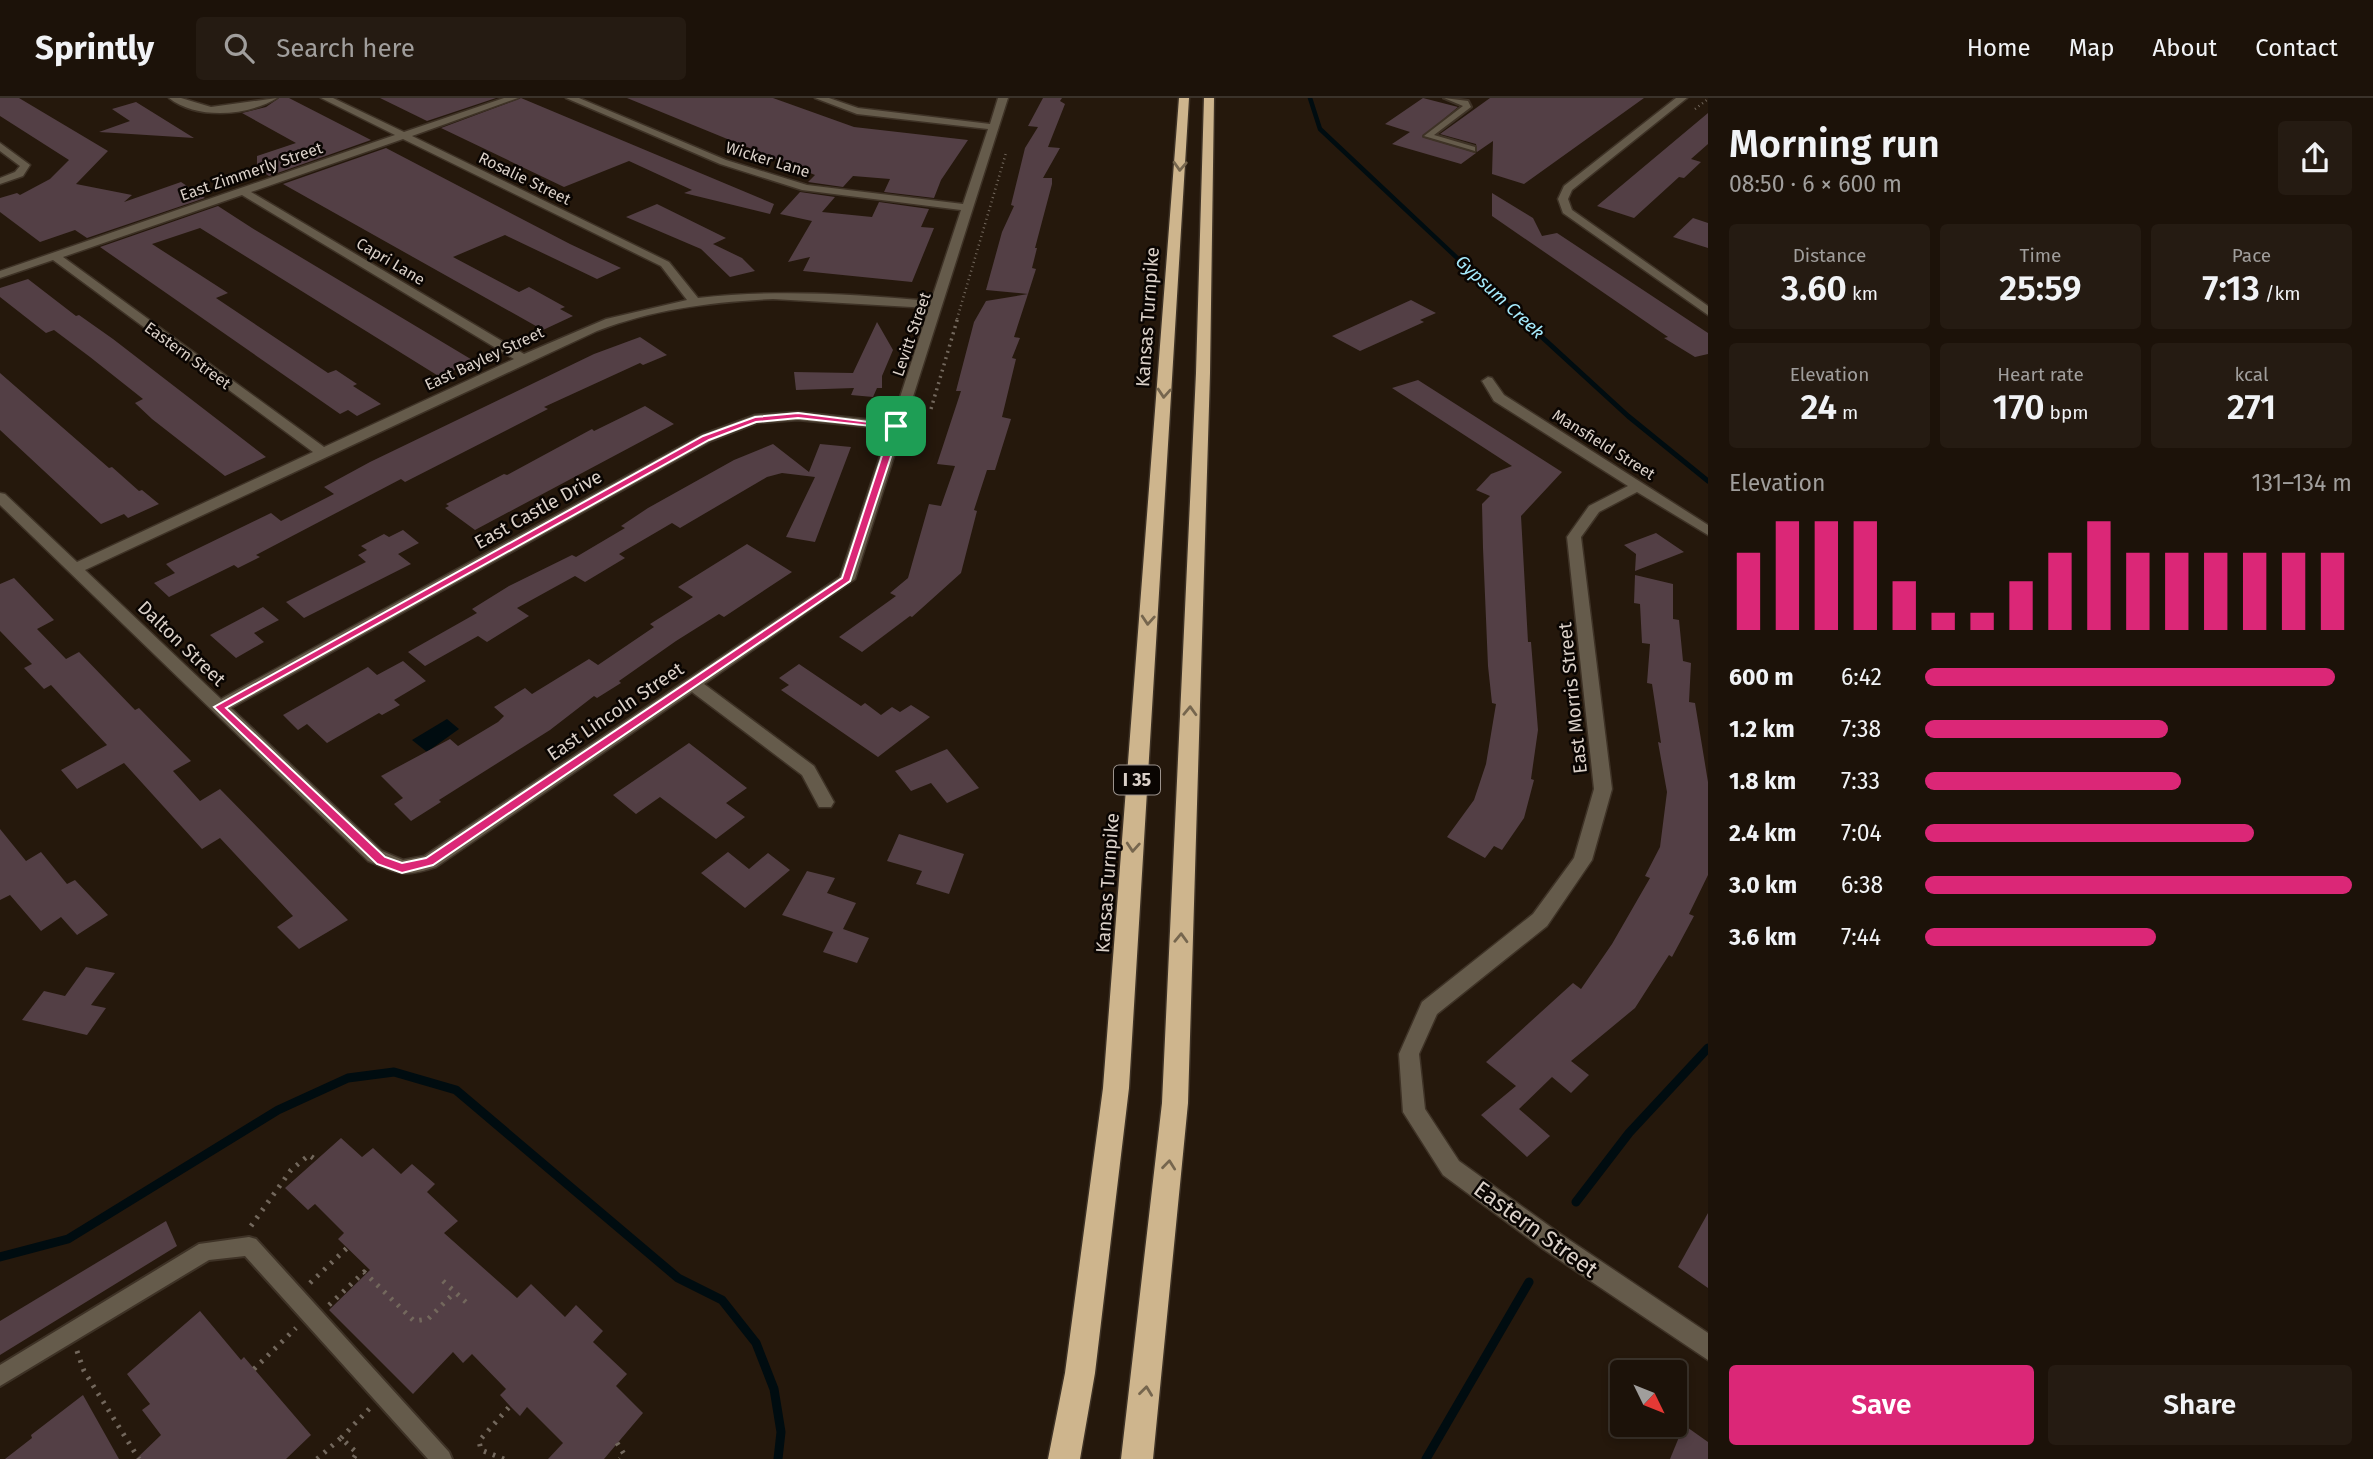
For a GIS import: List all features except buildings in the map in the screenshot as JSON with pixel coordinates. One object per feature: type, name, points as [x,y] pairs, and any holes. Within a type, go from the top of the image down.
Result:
[{"type":"highway","name":"Kansas Turnpike","points":[[1064,1459],[1080,1373],[1116,1088],[1184,98]]},
{"type":"highway","name":"I 35","points":[[1137,1459],[1147,1386],[1175,1103],[1203,373],[1209,98]]},
{"type":"street","points":[[174,98],[193,109],[211,111],[230,110],[272,98]]},
{"type":"street","name":"Rosalie Street","points":[[326,98],[665,264],[696,303]]},
{"type":"street","name":"East Zimmerly Street","points":[[0,275],[513,98]]},
{"type":"street","name":"Wicker Lane","points":[[571,98],[723,162],[806,188],[967,208]]},
{"type":"street","points":[[820,98],[858,111],[993,127]]},
{"type":"street","name":"Levitt Street","points":[[847,579],[1003,98]]},
{"type":"street","points":[[1682,98],[1568,188],[1563,199],[1567,211],[1706,307]]},
{"type":"street","points":[[0,146],[25,165],[19,174],[0,181]]},
{"type":"street","name":"Capri Lane","points":[[242,191],[523,359]]},
{"type":"street","name":"Eastern Street","points":[[54,256],[323,453]]},
{"type":"street","name":"East Bayley Street","points":[[74,569],[523,359],[611,321],[696,303],[751,296],[825,294],[938,305]]},
{"type":"street","name":"Mansfield Street","points":[[1488,380],[1499,398],[1708,531]]},
{"type":"street","name":"East Castle Drive","points":[[219,707],[706,438],[755,419],[798,416],[896,426]]},
{"type":"street","name":"East Morris Street","points":[[1410,1074],[1409,1054],[1429,1008],[1539,920],[1583,860],[1603,789],[1574,537],[1594,509],[1638,486]]},
{"type":"street","name":"Dalton Street","points":[[0,497],[375,856],[402,868]]},
{"type":"street","name":"East Lincoln Street","points":[[402,868],[437,857],[847,579]]},
{"type":"street","points":[[693,684],[808,771],[825,802]]},
{"type":"street","name":"Eastern Street","points":[[1410,1074],[1414,1111],[1451,1168],[1551,1241],[1708,1348]]},
{"type":"lane","points":[[1455,99],[1467,107],[1428,136],[1472,149]]},
{"type":"lane","points":[[0,1376],[206,1251],[249,1246],[442,1459]]},
{"type":"path","points":[[1686,116],[1708,99]]},
{"type":"path","points":[[931,409],[1007,147]]},
{"type":"path","points":[[240,1247],[291,1170],[309,1156],[316,1160]]},
{"type":"path","points":[[295,1297],[347,1248]]},
{"type":"path","points":[[254,1368],[364,1272],[414,1321],[428,1319],[455,1292]]},
{"type":"path","points":[[443,1281],[468,1304]]},
{"type":"path","points":[[71,1333],[84,1371],[139,1459]]},
{"type":"path","points":[[317,1459],[384,1394]]},
{"type":"path","points":[[504,1459],[481,1450],[479,1441],[510,1406]]},
{"type":"path","points":[[341,1438],[357,1453],[354,1459]]},
{"type":"path","points":[[617,1443],[624,1454],[620,1459]]},
{"type":"shaded area","points":[[447,719],[459,729],[427,752],[412,740]]},
{"type":"waterway","name":"Gypsum Creek","points":[[1310,98],[1320,129],[1522,319]]},
{"type":"waterway","name":"Gypsum Creek","points":[[1520,317],[1628,416],[1708,481]]},
{"type":"waterway","points":[[1576,1202],[1629,1133],[1708,1048]]},
{"type":"waterway","points":[[0,1257],[68,1239],[278,1110],[348,1078],[394,1072],[456,1090],[678,1278],[722,1300],[756,1343],[774,1389],[781,1432],[778,1459]]},
{"type":"waterway","points":[[1426,1459],[1529,1282]]},
{"type":"route","points":[[798,416],[896,426],[847,579],[429,862],[402,868],[381,861],[219,707],[706,438],[755,419],[798,416]]}]
